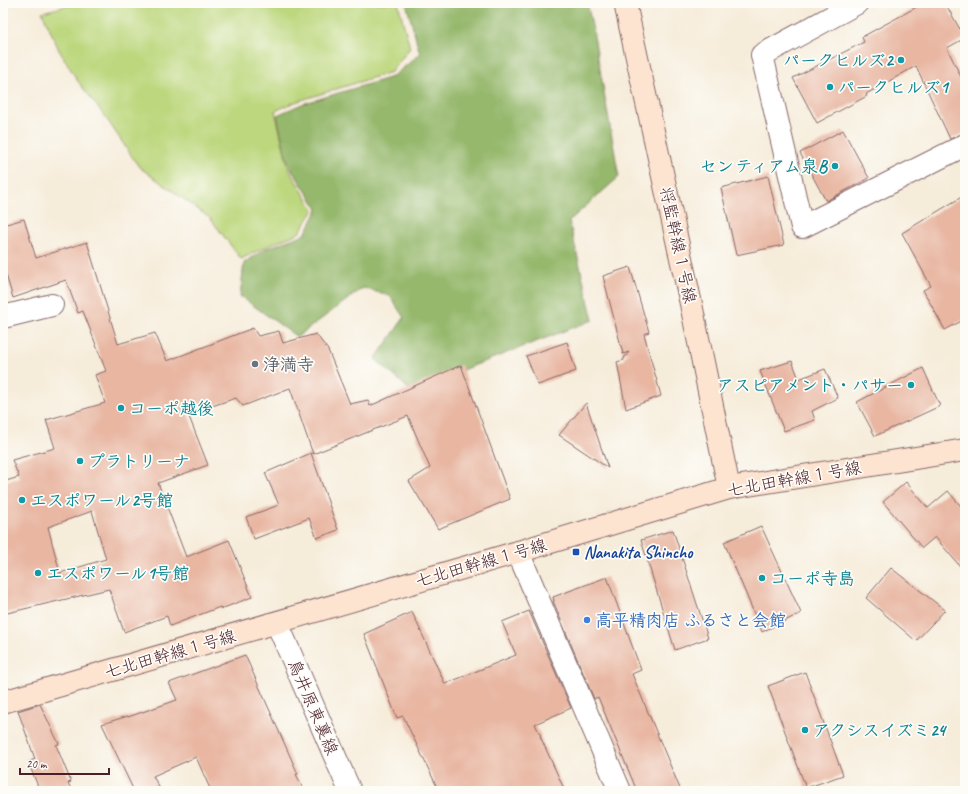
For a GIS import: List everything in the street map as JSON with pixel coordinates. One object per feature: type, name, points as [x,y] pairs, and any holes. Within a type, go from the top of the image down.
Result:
[{"type":"street","name":"将監幹線１号線","points":[[624,3],[691,304],[729,488]]},
{"type":"street","points":[[857,3],[762,56],[802,227],[965,145]]},
{"type":"street","points":[[3,317],[52,306]]},
{"type":"street","name":"七北田幹線１号線","points":[[3,702],[518,552],[729,488],[965,450]]},
{"type":"street","points":[[518,552],[620,791]]},
{"type":"street","name":"鳥井原東裏線","points":[[277,623],[350,791]]},
{"type":"green space","points":[[79,3],[398,3],[410,48],[391,72],[295,102],[275,111],[289,170],[314,210],[299,233],[241,259],[210,218],[139,167],[106,118],[77,80],[59,50],[42,12]]},
{"type":"green space","points":[[406,3],[587,3],[619,177],[569,221],[593,320],[410,390],[375,359],[404,318],[390,296],[363,288],[297,337],[240,296],[244,263],[265,249],[305,234],[318,209],[291,169],[285,153],[277,115],[302,104],[392,77],[420,54]]},
{"type":"building","points":[[924,3],[945,3],[965,38],[947,48],[965,85],[965,133],[950,139],[916,66],[866,94],[867,96],[817,123],[793,78],[864,42],[862,37]]},
{"type":"building","name":"センティアム泉B","points":[[843,130],[869,178],[826,201],[800,153]]},
{"type":"building","points":[[768,176],[784,245],[736,255],[721,188]]},
{"type":"building","points":[[965,195],[965,319],[945,330],[923,290],[931,286],[902,233]]},
{"type":"building","points":[[24,219],[36,258],[87,242],[118,344],[155,333],[167,361],[253,328],[258,336],[279,331],[283,343],[316,334],[328,350],[350,404],[368,400],[370,406],[461,365],[510,499],[438,529],[409,481],[430,468],[408,416],[313,454],[290,388],[243,406],[236,398],[188,414],[208,465],[158,483],[186,557],[229,540],[252,597],[221,609],[220,607],[170,626],[167,616],[124,632],[109,589],[3,614],[3,482],[19,477],[12,460],[55,448],[46,420],[105,403],[95,375],[106,371],[83,311],[78,313],[66,280],[13,298],[3,265],[3,225]],"holes":[[[92,511],[106,559],[60,573],[48,527]]]},
{"type":"building","points":[[630,267],[649,332],[644,334],[661,396],[626,409],[617,362],[624,360],[629,352],[623,354],[603,276]]},
{"type":"building","points":[[567,342],[576,371],[538,385],[526,356]]},
{"type":"building","points":[[792,361],[799,379],[825,369],[838,398],[812,411],[815,420],[784,431],[760,371]]},
{"type":"building","name":"アスピアメント・パサー","points":[[923,368],[940,406],[875,436],[857,402]]},
{"type":"building","points":[[586,403],[608,468],[559,435]]},
{"type":"building","points":[[311,453],[338,530],[317,538],[309,518],[254,539],[246,517],[279,505],[265,473]]},
{"type":"building","points":[[906,482],[928,508],[948,491],[965,511],[965,572],[935,537],[922,548],[883,502]]},
{"type":"building","name":"コーポ寺島","points":[[761,526],[801,613],[762,632],[724,542]]},
{"type":"building","points":[[673,530],[708,638],[675,650],[641,540]]},
{"type":"building","points":[[891,568],[945,610],[916,641],[866,598]]},
{"type":"building","points":[[607,577],[641,670],[632,674],[681,791],[637,791],[598,697],[594,699],[553,601],[553,597]]},
{"type":"building","points":[[529,611],[571,708],[535,724],[565,791],[439,791],[403,716],[397,718],[364,634],[412,612],[445,684],[516,655],[502,622]]},
{"type":"building","points":[[245,655],[298,774],[296,774],[304,791],[211,791],[196,757],[153,776],[161,791],[134,791],[102,724],[128,717],[177,700],[169,683]]},
{"type":"building","name":"アクシスイズミ24","points":[[805,672],[843,775],[806,788],[768,686]]},
{"type":"building","points":[[40,704],[59,744],[56,745],[71,782],[68,783],[72,791],[40,791],[28,762],[35,759],[18,711]]},
{"type":"place","name":"パークヒルズ2","points":[[901,60]]},
{"type":"place","name":"パークヒルズ1","points":[[830,87]]},
{"type":"place","name":"センティアム泉B","points":[[835,166]]},
{"type":"place","name":"浄満寺","points":[[255,364]]},
{"type":"place","name":"アスピアメント・パサー","points":[[911,385]]},
{"type":"place","name":"コーポ越後","points":[[121,408]]},
{"type":"place","name":"プラトリーナ","points":[[80,461]]},
{"type":"place","name":"エスポワール2号館","points":[[22,500]]},
{"type":"place","name":"Nanakita Shincho","points":[[576,552]]},
{"type":"place","name":"エスポワール1号館","points":[[38,573]]},
{"type":"place","name":"コーポ寺島","points":[[762,578]]},
{"type":"place","name":"高平精肉店 ふるさと会館","points":[[587,620]]},
{"type":"place","name":"アクシスイズミ24","points":[[805,730]]}]
